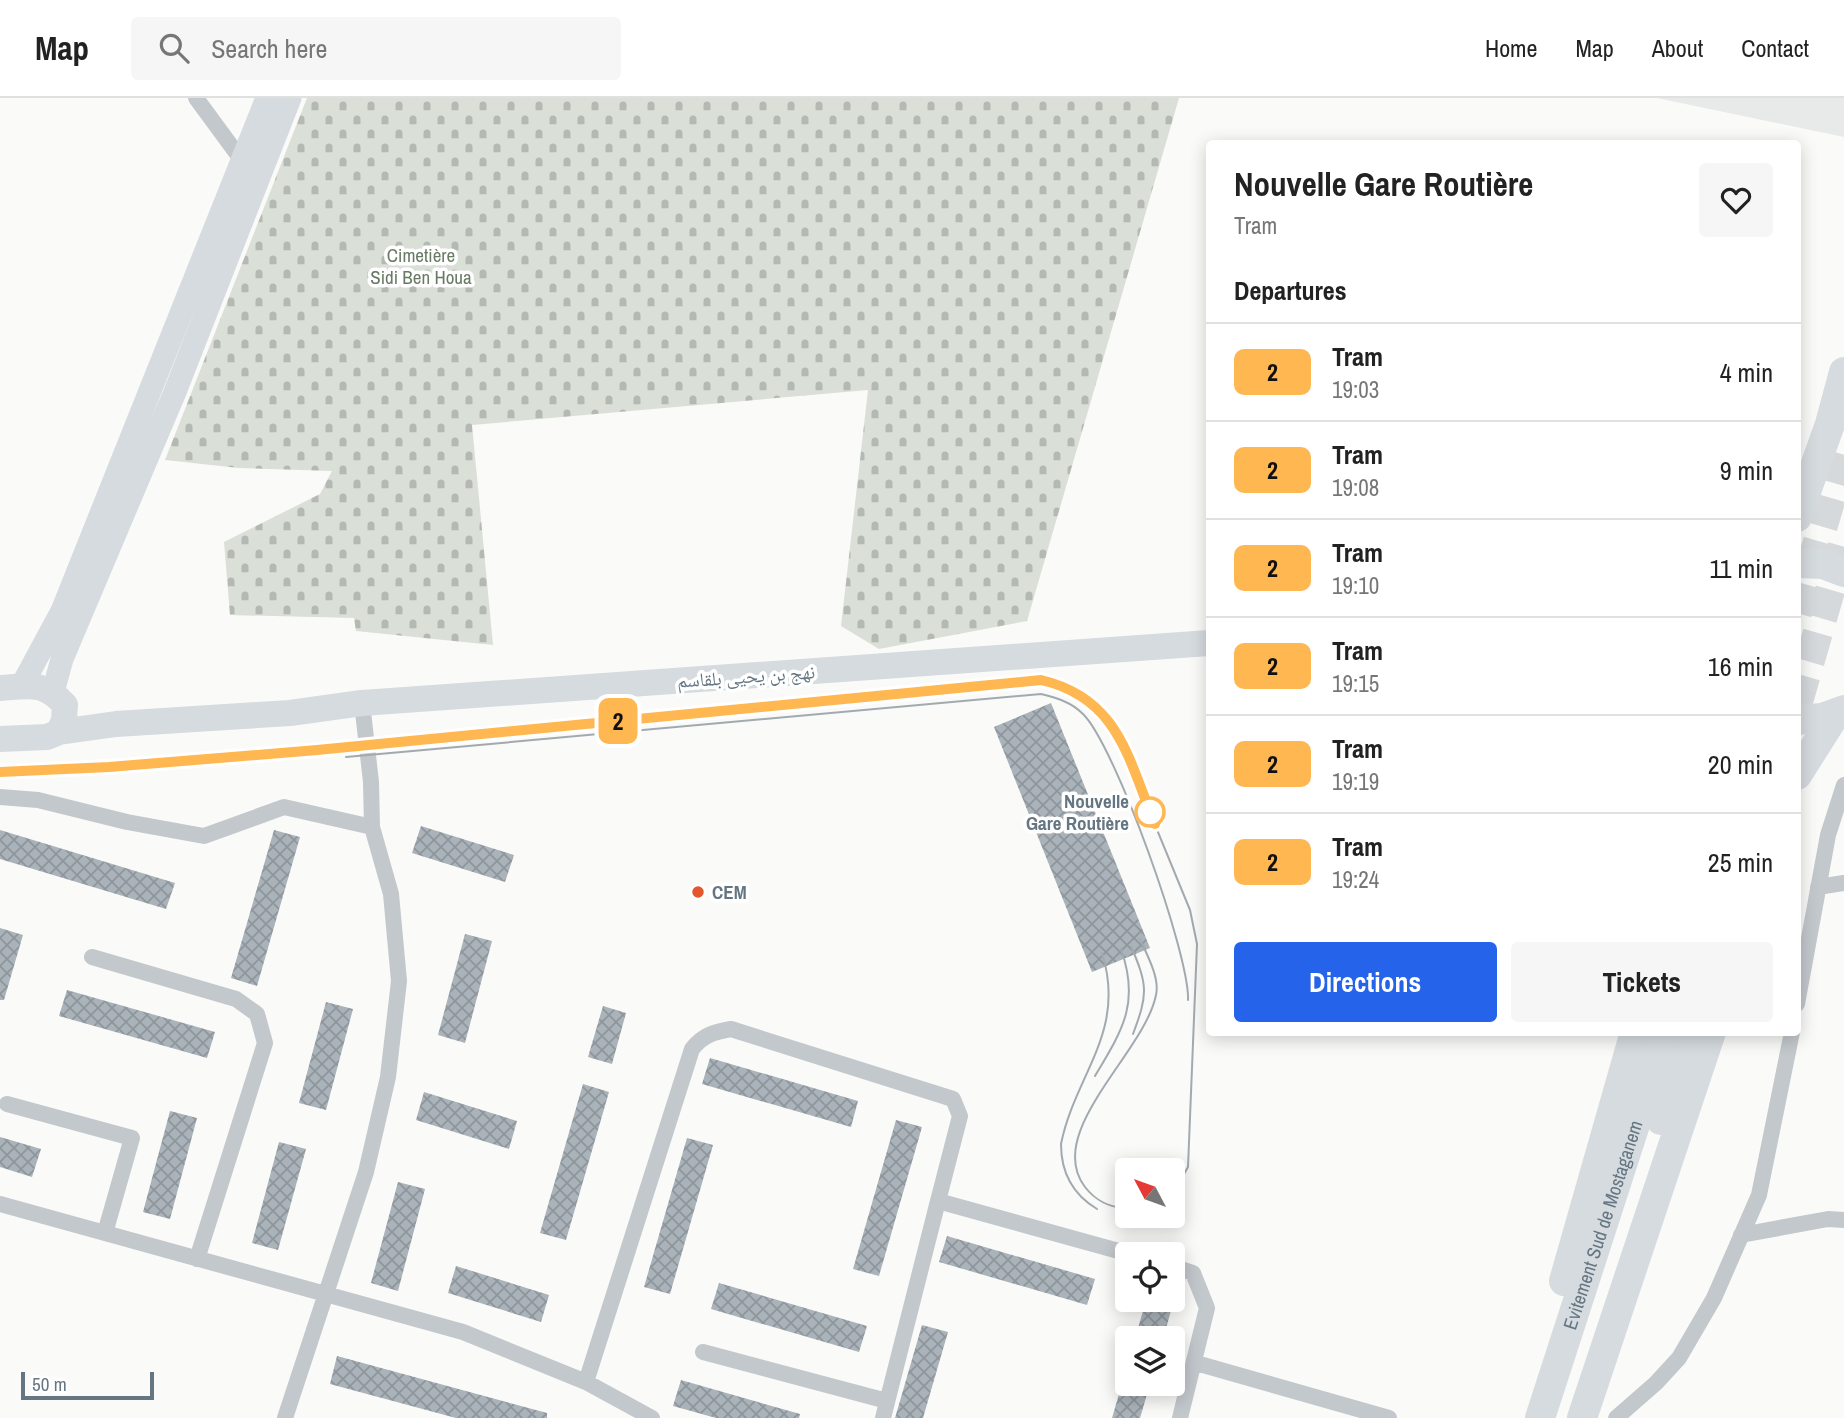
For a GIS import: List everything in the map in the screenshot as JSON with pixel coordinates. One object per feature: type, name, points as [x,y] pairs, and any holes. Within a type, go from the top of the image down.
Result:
[{"type":"highway","points":[[1801,506],[1826,435],[1844,372]]},
{"type":"highway","points":[[1801,563],[1823,564],[1844,572]]},
{"type":"highway","points":[[1801,719],[1839,712]]},
{"type":"highway","points":[[1801,769],[1839,712]]},
{"type":"highway","points":[[1530,1418],[1536,1378],[1634,1036]]},
{"type":"highway","name":"Evitement Sud de Mostaganem","points":[[1540,1418],[1664,1036]]},
{"type":"highway","name":"Evitement Sud de Mostaganem","points":[[1569,1418],[1687,1036]]},
{"type":"highway","points":[[1582,1418],[1710,1036]]},
{"type":"main road","points":[[10,687],[62,611],[267,98]]},
{"type":"main road","points":[[59,732],[64,720],[59,698],[62,659],[175,392],[290,98]]},
{"type":"main road","name":"نهج بن يحيى بلقاسم","points":[[0,739],[47,737],[59,732],[116,724],[290,713],[362,703],[1206,643]]},
{"type":"main road","name":"نهج بن يحيى بلقاسم","points":[[10,687],[38,686],[116,724]]},
{"type":"street","points":[[196,98],[240,162],[260,175]]},
{"type":"street","points":[[285,1418],[366,1172],[388,1077],[399,981],[391,894],[372,827],[371,782],[362,703]]},
{"type":"street","points":[[1801,982],[1828,835],[1844,785]]},
{"type":"street","points":[[0,797],[38,800],[127,822],[204,836],[284,807],[372,827]]},
{"type":"street","points":[[1818,887],[1844,883]]},
{"type":"street","points":[[92,957],[236,999],[257,1014],[265,1043],[197,1259]]},
{"type":"street","points":[[586,1382],[692,1049],[701,1038],[731,1029],[953,1099],[959,1106],[960,1116],[883,1418]]},
{"type":"street","points":[[1616,1418],[1656,1383],[1679,1358],[1714,1298],[1759,1195],[1791,1036]]},
{"type":"street","points":[[7,1104],[132,1138],[105,1233]]},
{"type":"street","points":[[939,1201],[1115,1250]]},
{"type":"street","points":[[0,1205],[463,1332],[586,1382],[652,1418]]},
{"type":"street","points":[[1741,1236],[1828,1219],[1844,1220]]},
{"type":"street","points":[[1180,1418],[1196,1363],[1206,1301],[1193,1273],[1185,1270]]},
{"type":"street","points":[[703,1352],[887,1401]]},
{"type":"street","points":[[1196,1363],[1389,1418]]},
{"type":"shaded area","points":[[1657,98],[1844,98],[1844,137]]},
{"type":"green space","name":"Cimetière Sidi Ben Houa","points":[[307,98],[1179,98],[1027,621],[879,649],[841,626],[868,390],[472,425],[493,645],[356,631],[354,618],[230,615],[224,542],[320,494],[332,471],[239,468],[165,460]]},
{"type":"building","points":[[1051,703],[1150,948],[1092,972],[994,727]]},
{"type":"building","points":[[421,826],[514,855],[505,882],[412,853]]},
{"type":"building","points":[[0,830],[175,883],[166,909],[0,859]]},
{"type":"building","points":[[274,830],[300,837],[257,986],[231,978]]},
{"type":"building","points":[[0,928],[23,935],[4,1000],[0,1000]]},
{"type":"building","points":[[465,934],[492,941],[465,1043],[438,1035]]},
{"type":"building","points":[[67,990],[215,1032],[207,1058],[59,1016]]},
{"type":"building","points":[[326,1002],[353,1009],[326,1110],[299,1103]]},
{"type":"building","points":[[603,1006],[626,1013],[612,1064],[588,1057]]},
{"type":"building","points":[[710,1058],[858,1101],[851,1127],[702,1084]]},
{"type":"building","points":[[583,1084],[609,1092],[566,1240],[540,1233]]},
{"type":"building","points":[[424,1092],[517,1121],[509,1149],[416,1120]]},
{"type":"building","points":[[170,1111],[197,1118],[170,1219],[143,1212]]},
{"type":"building","points":[[896,1120],[922,1127],[879,1276],[853,1269]]},
{"type":"building","points":[[0,1137],[41,1149],[32,1177],[0,1167]]},
{"type":"building","points":[[687,1138],[713,1145],[670,1294],[644,1287]]},
{"type":"building","points":[[279,1142],[306,1149],[278,1250],[252,1243]]},
{"type":"building","points":[[398,1182],[425,1189],[398,1291],[371,1283]]},
{"type":"building","points":[[947,1236],[1095,1279],[1087,1305],[939,1262]]},
{"type":"building","points":[[456,1266],[549,1295],[541,1322],[448,1293]]},
{"type":"building","points":[[719,1283],[867,1326],[859,1352],[711,1309]]},
{"type":"building","points":[[1143,1312],[1171,1312],[1167,1326],[1139,1326]]},
{"type":"building","points":[[922,1325],[948,1332],[923,1418],[895,1418]]},
{"type":"building","points":[[337,1356],[547,1413],[547,1418],[456,1418],[330,1384]]},
{"type":"building","points":[[681,1380],[800,1414],[799,1418],[716,1418],[673,1406]]},
{"type":"building","points":[[1118,1396],[1146,1396],[1140,1418],[1112,1418]]},
{"type":"tunnel","points":[[1801,599],[1844,454]]},
{"type":"tunnel","points":[[1801,691],[1844,542]]},
{"type":"tram line","points":[[0,772],[109,767],[317,750],[1041,680],[1069,687],[1092,701],[1116,730],[1190,910],[1197,944],[1188,1167],[1185,1172]]},
{"type":"tram line","name":"2","points":[[0,772],[109,767],[317,750],[1041,680],[1069,687],[1092,701],[1116,730],[1155,824]]},
{"type":"tram line","points":[[346,757],[1041,694],[1053,697],[1069,703],[1083,714],[1097,733],[1113,765],[1131,806],[1164,898],[1177,941],[1188,1000]]},
{"type":"tram line","points":[[1115,1206],[1093,1196],[1085,1187],[1076,1165],[1077,1142],[1086,1117],[1148,1017],[1156,995],[1155,974],[1140,939]]},
{"type":"tram line","points":[[1131,946],[1141,971],[1144,990],[1133,1034]]},
{"type":"tram line","points":[[1095,1076],[1121,1029],[1129,1001],[1129,985],[1121,949]]},
{"type":"tram line","points":[[1097,1209],[1081,1197],[1070,1182],[1063,1164],[1061,1144],[1068,1119],[1104,1030],[1108,981],[1102,953]]},
{"type":"place","name":"Nouvelle Gare Routière","points":[[1150,812]]},
{"type":"place","name":"CEM","points":[[698,892]]}]
